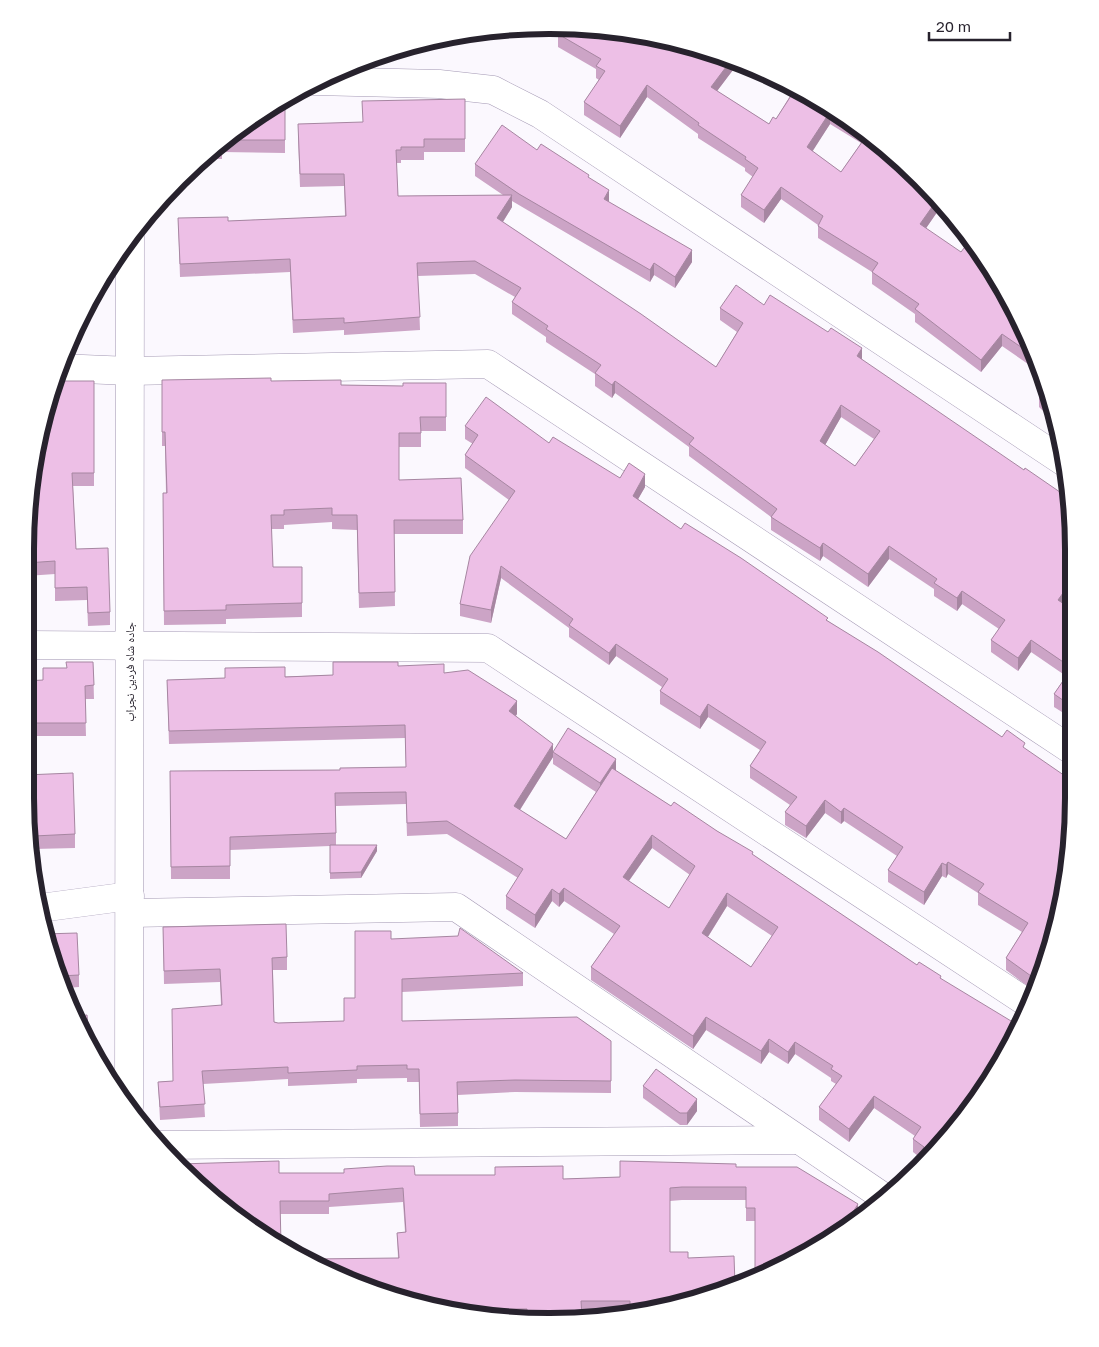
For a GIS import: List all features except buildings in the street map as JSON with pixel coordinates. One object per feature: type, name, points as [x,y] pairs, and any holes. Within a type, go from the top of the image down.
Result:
[{"type":"street","points":[[333,81],[439,84],[493,90],[540,114],[1056,457]]},
{"type":"street","name":"جاده شاه فردین نجراب","points":[[129,1095],[130,250]]},
{"type":"street","points":[[67,368],[130,371],[488,364],[1065,746]]},
{"type":"street","points":[[34,645],[488,648],[1024,1000]]},
{"type":"street","points":[[46,908],[130,905],[456,907],[879,1194]]},
{"type":"street","points":[[169,1145],[798,1140]]}]
